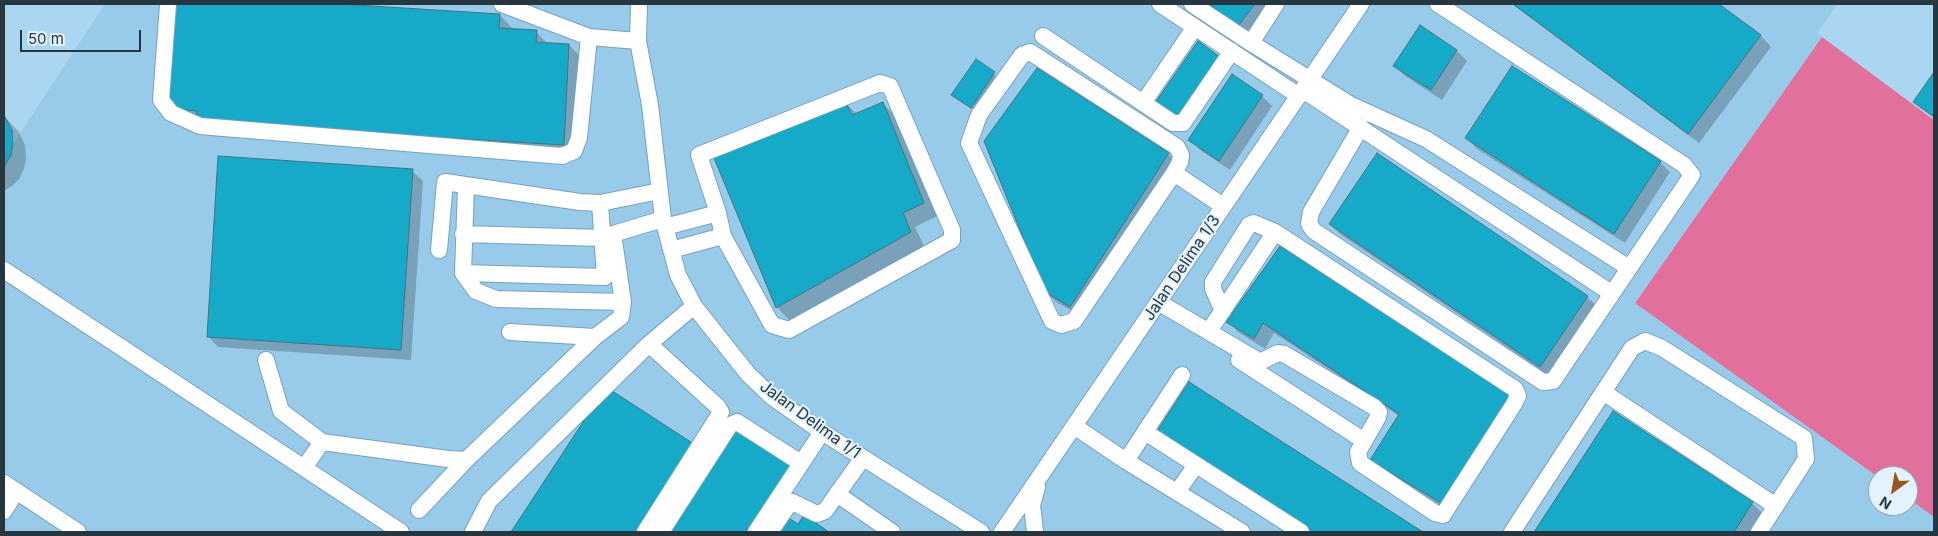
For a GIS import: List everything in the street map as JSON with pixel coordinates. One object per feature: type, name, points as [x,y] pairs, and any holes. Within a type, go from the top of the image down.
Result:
[{"type":"street","points":[[168,4],[161,100],[171,113],[200,126],[562,156],[574,151],[579,138],[589,37]]},
{"type":"street","points":[[502,4],[589,37],[638,41]]},
{"type":"street","name":"Jalan Delima 1/1","points":[[635,4],[638,41],[650,105],[664,223],[678,275],[694,306],[748,374],[772,396],[822,432],[981,532]]},
{"type":"street","points":[[1160,4],[1232,51],[1304,89],[1611,293]]},
{"type":"street","points":[[1192,4],[1251,43],[1304,89],[1351,105],[1426,139],[1629,268]]},
{"type":"street","points":[[1251,43],[1276,4]]},
{"type":"street","name":"Jalan Delima 1/3","points":[[1002,532],[1361,4]]},
{"type":"street","points":[[1360,127],[1311,212],[1308,224],[1314,231],[1543,382],[1553,381],[1692,175],[1684,165],[1438,4]]},
{"type":"street","points":[[1144,103],[1195,27]]},
{"type":"street","points":[[1043,36],[1173,123],[1184,123],[1232,51]]},
{"type":"street","points":[[1030,52],[1177,147],[1181,155],[1180,162],[1174,173],[1074,321],[1061,325],[1052,321],[969,143],[979,115],[1022,55],[1030,52]]},
{"type":"street","points":[[880,84],[890,86],[952,230],[952,240],[789,330],[772,325],[723,236],[718,213],[699,154],[880,84]]},
{"type":"street","points":[[1174,173],[1224,206]]},
{"type":"street","points":[[439,250],[445,182],[580,202],[600,203],[660,191]]},
{"type":"street","points":[[466,185],[463,273],[476,291],[496,299],[623,302]]},
{"type":"street","points":[[463,273],[605,277],[600,203]]},
{"type":"street","points":[[420,510],[466,460],[595,337],[621,318],[623,302],[613,234],[718,213]]},
{"type":"street","points":[[1157,304],[1209,331],[1257,360],[1262,360],[1278,353],[1284,354],[1374,407],[1379,412],[1378,417],[1363,440],[1358,452],[1360,463],[1435,513],[1443,515],[1518,396],[1515,389],[1275,232],[1254,223],[1249,226],[1213,282],[1213,289],[1223,311]]},
{"type":"street","points":[[1209,331],[1275,232]]},
{"type":"street","points":[[463,234],[602,238]]},
{"type":"street","points":[[672,250],[723,236]]},
{"type":"street","points":[[4,270],[401,532]]},
{"type":"street","points":[[1157,304],[1363,440]]},
{"type":"street","points":[[472,532],[489,501],[649,344],[694,306]]},
{"type":"street","points":[[510,332],[595,337]]},
{"type":"street","points":[[1512,532],[1632,348],[1645,341],[1662,348],[1804,438],[1806,459],[1759,532]]},
{"type":"street","points":[[645,532],[722,412],[649,344]]},
{"type":"street","points":[[266,360],[281,411],[322,442],[448,460],[466,460]]},
{"type":"street","points":[[1126,461],[1182,375]]},
{"type":"street","points":[[1603,392],[1776,506]]},
{"type":"street","points":[[661,532],[730,425],[737,422],[801,463]]},
{"type":"street","points":[[1074,426],[1126,461],[1242,532]]},
{"type":"street","points":[[756,532],[822,432]]},
{"type":"street","points":[[1145,432],[1301,532]]},
{"type":"street","points":[[304,468],[322,442]]},
{"type":"street","points":[[770,532],[792,502],[817,514],[825,511],[863,458]]},
{"type":"street","points":[[1177,492],[1196,465]]},
{"type":"street","points":[[1036,532],[1032,505],[1039,478]]},
{"type":"street","points":[[4,511],[10,488],[78,532]]},
{"type":"street","points":[[837,494],[892,532]]},
{"type":"shaded area","points":[[105,4],[1838,4],[1817,33],[1822,37],[1635,302],[1868,470],[1868,516],[1918,516],[1918,505],[1934,517],[1934,532],[4,532],[4,167],[11,155],[13,144]]},
{"type":"shaded area","points":[[1822,37],[1934,120],[1934,517],[1918,505],[1918,466],[1868,466],[1868,470],[1635,303]]},
{"type":"building","points":[[174,4],[340,4],[500,14],[499,28],[537,30],[536,42],[569,44],[564,145],[196,123],[197,111],[168,109]]},
{"type":"building","points":[[1209,4],[1255,4],[1238,26]]},
{"type":"building","points":[[1513,4],[1719,4],[1761,35],[1688,134]]},
{"type":"building","points":[[1420,25],[1457,50],[1431,90],[1393,66]]},
{"type":"building","points":[[1198,41],[1220,57],[1177,119],[1155,103]]},
{"type":"building","points":[[976,59],[995,72],[971,108],[951,95]]},
{"type":"building","points":[[1512,66],[1661,161],[1614,234],[1465,138]]},
{"type":"building","points":[[1037,68],[1169,153],[1070,307],[1045,292],[984,141]]},
{"type":"building","points":[[1934,72],[1934,117],[1913,102]]},
{"type":"building","points":[[1232,74],[1263,95],[1219,161],[1188,140]]},
{"type":"building","points":[[845,101],[852,115],[883,102],[924,203],[903,213],[911,232],[776,308],[714,158]]},
{"type":"building","points":[[4,115],[12,130],[13,144],[11,155],[4,167]]},
{"type":"building","points":[[1377,153],[1588,296],[1540,367],[1329,224]]},
{"type":"building","points":[[218,156],[413,169],[401,350],[207,337]]},
{"type":"building","points":[[1280,246],[1510,395],[1441,503],[1370,460],[1399,414],[1263,323],[1254,339],[1226,322]]},
{"type":"building","points":[[1189,382],[1423,532],[1310,532],[1156,433]]},
{"type":"building","points":[[606,387],[694,444],[637,532],[511,532]]},
{"type":"building","points":[[1613,411],[1753,502],[1734,532],[1534,532]]},
{"type":"building","points":[[736,431],[791,466],[747,532],[669,532]]},
{"type":"building","points":[[804,515],[829,532],[777,532],[787,517],[798,524]]}]
